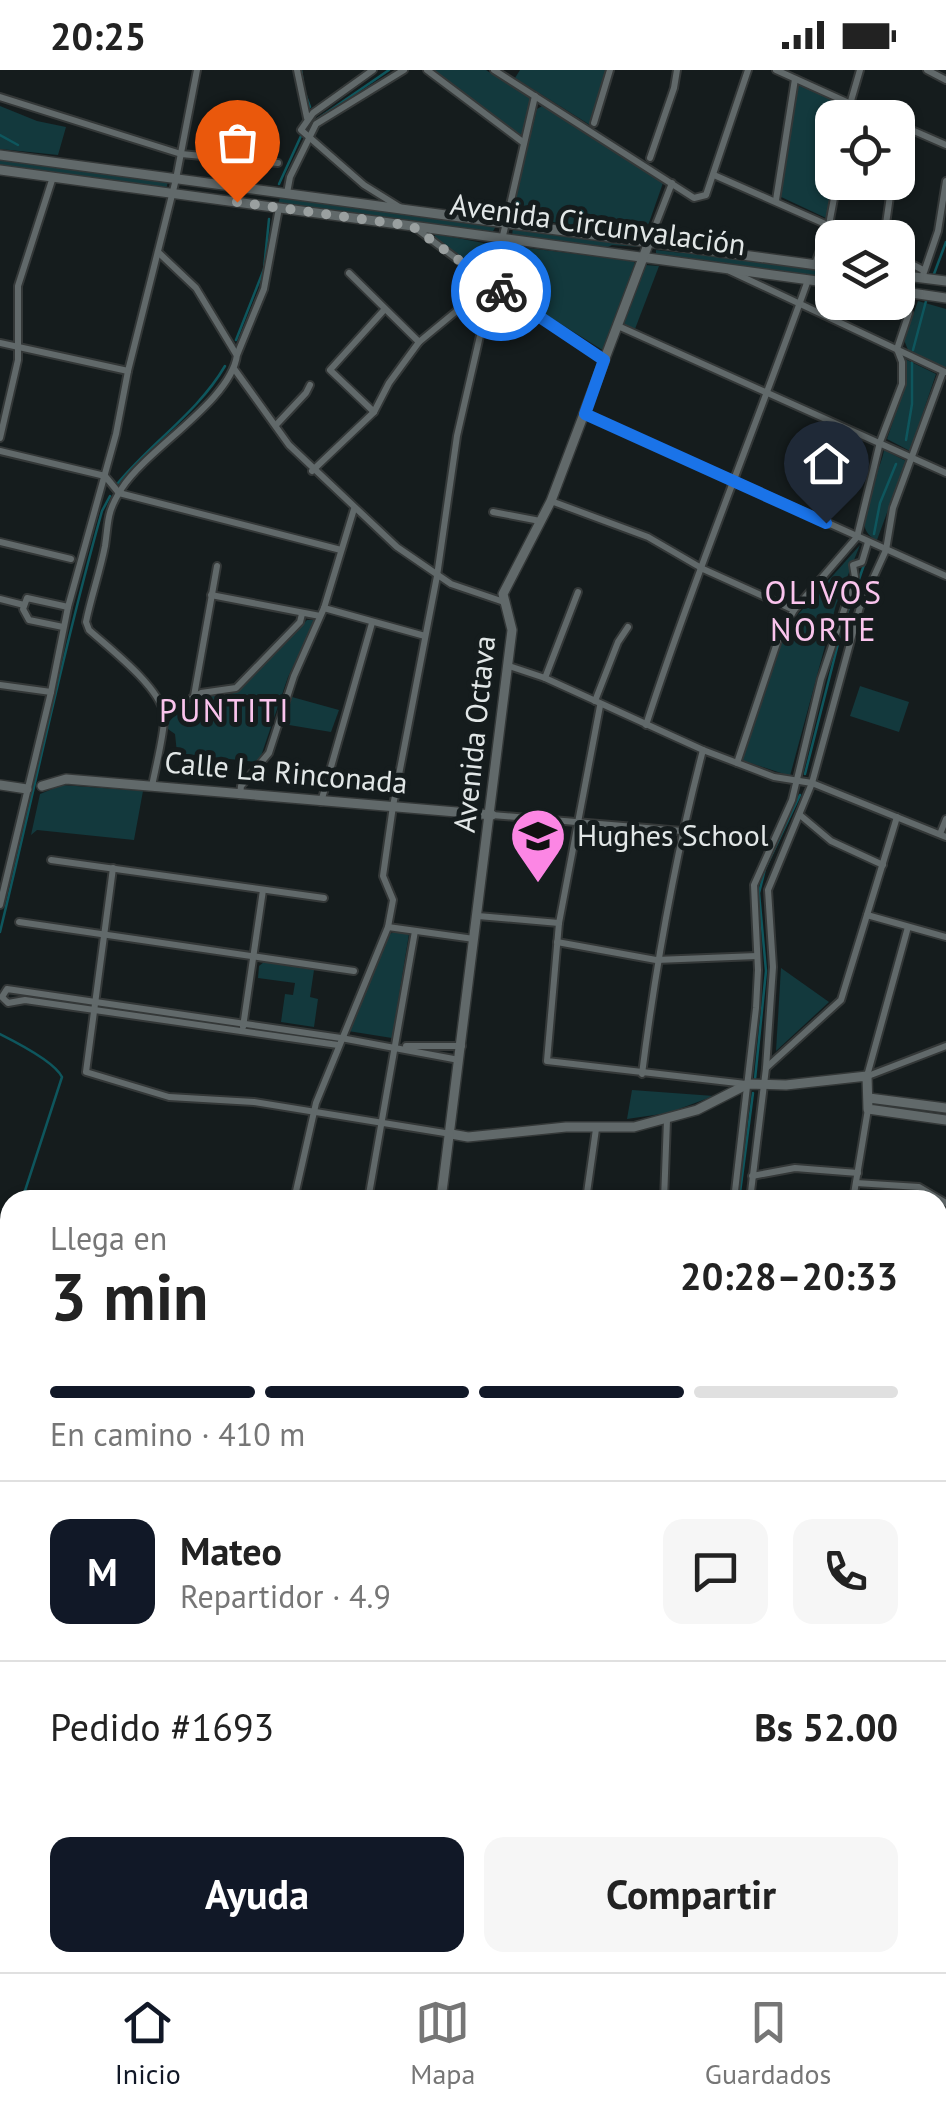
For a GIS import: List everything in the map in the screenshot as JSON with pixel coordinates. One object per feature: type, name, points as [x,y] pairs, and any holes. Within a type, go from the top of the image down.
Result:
[{"type":"main road","name":"Avenida Circunvalación","points":[[0,155],[815,264]]},
{"type":"main road","name":"Avenida Circunvalación","points":[[0,170],[815,280]]},
{"type":"main road","name":"Avenida Octava","points":[[443,1190],[512,630],[504,602],[506,586],[551,501],[649,242]]},
{"type":"main road","points":[[915,276],[942,281]]},
{"type":"main road","points":[[915,293],[940,297]]},
{"type":"main road","name":"Calle La Rinconada","points":[[0,785],[33,787],[66,779],[492,815]]},
{"type":"main road","points":[[451,1134],[468,1136],[566,1126],[634,1127],[697,1110],[748,1084],[866,1076],[868,1109],[946,1120]]},
{"type":"main road","points":[[870,1098],[946,1108]]},
{"type":"street","points":[[0,906],[33,787],[63,627],[105,476],[176,180],[197,70]]},
{"type":"street","points":[[297,70],[307,119]]},
{"type":"street","points":[[373,70],[307,119],[302,130],[364,185],[402,209]]},
{"type":"street","points":[[286,193],[316,124],[404,70]]},
{"type":"street","points":[[427,70],[524,143]]},
{"type":"street","points":[[494,70],[694,198],[706,195],[746,70]]},
{"type":"street","points":[[594,123],[610,70]]},
{"type":"street","points":[[650,158],[677,70]]},
{"type":"street","points":[[776,70],[841,100]]},
{"type":"street","points":[[849,100],[860,70]]},
{"type":"street","points":[[927,70],[946,80]]},
{"type":"street","points":[[776,200],[795,79]]},
{"type":"street","points":[[296,1190],[314,1111],[388,927],[393,900],[384,876],[393,806],[458,436],[535,96]]},
{"type":"street","points":[[0,97],[181,154],[278,163]]},
{"type":"street","points":[[915,132],[946,145]]},
{"type":"street","points":[[714,175],[819,220]]},
{"type":"street","points":[[0,438],[18,347],[18,286],[53,177]]},
{"type":"street","points":[[915,269],[924,276],[938,231],[946,181]]},
{"type":"street","points":[[649,242],[672,182]]},
{"type":"street","points":[[152,787],[164,714],[154,694],[89,630],[86,622],[105,545],[106,516],[130,476],[206,404],[235,370],[267,277],[279,207]]},
{"type":"street","points":[[412,226],[604,360]]},
{"type":"street","points":[[158,252],[196,288],[237,355]]},
{"type":"street","points":[[721,267],[944,372],[893,508],[886,550],[860,607],[812,783],[768,890],[772,967],[766,1068],[751,1190]]},
{"type":"street","points":[[349,272],[418,342]]},
{"type":"street","points":[[646,725],[681,618],[703,569],[808,279]]},
{"type":"street","points":[[312,470],[374,412],[418,342],[490,284]]},
{"type":"street","points":[[374,412],[330,370],[384,310]]},
{"type":"street","points":[[737,762],[778,640],[794,610],[857,537],[880,442],[902,384],[902,362],[897,348],[907,320]]},
{"type":"street","points":[[618,326],[946,474]]},
{"type":"street","points":[[0,344],[128,371]]},
{"type":"street","points":[[235,370],[312,470],[354,510],[436,576],[504,602]]},
{"type":"street","points":[[276,426],[310,384]]},
{"type":"street","points":[[585,414],[946,576]]},
{"type":"street","points":[[0,451],[105,476],[119,493],[341,550]]},
{"type":"street","points":[[551,501],[648,537],[703,569],[794,610]]},
{"type":"street","points":[[240,795],[241,786],[269,753],[294,676],[322,612],[354,510]]},
{"type":"street","points":[[493,512],[541,521]]},
{"type":"street","points":[[0,542],[71,559]]},
{"type":"street","points":[[735,1190],[758,956],[754,885],[792,800],[821,679],[855,577],[853,566],[862,562],[868,542]]},
{"type":"street","points":[[194,696],[217,566]]},
{"type":"street","points":[[545,678],[578,592]]},
{"type":"street","points":[[212,594],[302,614],[322,612],[425,636]]},
{"type":"street","points":[[63,627],[29,620],[24,604],[26,598],[68,607]]},
{"type":"street","points":[[0,599],[24,604]]},
{"type":"street","points":[[164,714],[194,696],[236,688],[300,622],[302,614]]},
{"type":"street","points":[[321,802],[372,623]]},
{"type":"street","points":[[628,627],[618,642],[597,704],[559,923],[548,1061],[748,1084]]},
{"type":"street","points":[[508,666],[545,678],[703,750],[795,782],[812,783],[943,835],[946,819]]},
{"type":"street","points":[[0,685],[51,692]]},
{"type":"street","points":[[642,1074],[656,960],[703,750]]},
{"type":"street","name":"Calle La Rinconada","points":[[492,815],[682,831]]},
{"type":"street","points":[[800,815],[831,841],[883,864]]},
{"type":"street","points":[[766,1068],[841,1000],[898,817]]},
{"type":"street","points":[[51,860],[324,898]]},
{"type":"street","points":[[113,868],[86,1072],[169,1097],[254,1102],[451,1134]]},
{"type":"street","points":[[243,1028],[263,890]]},
{"type":"street","points":[[867,915],[946,937]]},
{"type":"street","points":[[478,916],[559,923]]},
{"type":"street","points":[[19,922],[354,971]]},
{"type":"street","points":[[388,927],[474,939]]},
{"type":"street","points":[[866,1076],[908,927]]},
{"type":"street","points":[[370,1190],[415,932]]},
{"type":"street","points":[[557,942],[656,960],[758,956]]},
{"type":"street","points":[[94,1005],[26,1000],[8,1003],[2,996],[8,989],[460,1060]]},
{"type":"street","points":[[394,1047],[462,1046]]},
{"type":"street","points":[[866,1076],[946,1046]]},
{"type":"street","points":[[855,1190],[868,1109]]},
{"type":"street","points":[[664,1190],[667,1120]]},
{"type":"street","points":[[587,1190],[596,1128]]},
{"type":"street","points":[[752,1176],[795,1168],[858,1173]]},
{"type":"street","points":[[856,1183],[919,1186],[925,1190]]},
{"type":"shaded area","points":[[434,70],[486,70],[531,99],[521,137]]},
{"type":"shaded area","points":[[520,70],[606,70],[590,125],[515,78]]},
{"type":"shaded area","points":[[798,84],[832,100],[815,100],[815,200],[830,200],[826,218],[779,196]]},
{"type":"shaded area","points":[[0,106],[37,121],[66,127],[58,155],[0,149]]},
{"type":"shaded area","points":[[542,106],[663,183],[644,237],[511,215],[537,109]]},
{"type":"shaded area","points":[[0,159],[168,181],[166,190],[0,166]]},
{"type":"shaded area","points":[[281,195],[496,226],[492,233],[278,204]]},
{"type":"shaded area","points":[[513,227],[640,247],[606,248],[512,236]]},
{"type":"shaded area","points":[[436,234],[494,245],[488,275],[434,237]]},
{"type":"shaded area","points":[[505,245],[635,263],[604,351],[499,285]]},
{"type":"shaded area","points":[[656,250],[688,251],[815,268],[815,277],[656,255]]},
{"type":"shaded area","points":[[645,265],[659,266],[635,329],[623,324]]},
{"type":"shaded area","points":[[918,301],[946,309],[946,369],[908,350],[904,340],[911,320],[915,320]]},
{"type":"shaded area","points":[[905,359],[936,374],[910,451],[887,439],[906,383]]},
{"type":"shaded area","points":[[884,450],[906,461],[877,540],[868,534],[864,512]]},
{"type":"shaded area","points":[[860,545],[836,605],[790,776],[741,760],[783,639],[794,619]]},
{"type":"shaded area","points":[[307,620],[315,620],[288,677],[260,759],[257,762],[177,753],[175,734],[165,727],[173,717],[200,699],[239,690]]},
{"type":"shaded area","points":[[860,686],[909,702],[899,732],[850,716]]},
{"type":"shaded area","points":[[292,697],[339,710],[331,732],[283,724]]},
{"type":"shaded area","points":[[62,785],[143,791],[134,840],[37,830],[31,835],[40,794]]},
{"type":"shaded area","points":[[388,934],[409,934],[392,1038],[348,1031]]},
{"type":"shaded area","points":[[264,962],[314,970],[310,997],[318,999],[314,1027],[281,1022],[285,994],[293,995],[295,983],[258,978],[259,966]]},
{"type":"shaded area","points":[[781,968],[829,1002],[776,1051]]},
{"type":"shaded area","points":[[632,1090],[714,1096],[668,1113],[627,1119]]},
{"type":"waterway","points":[[301,70],[303,83]]},
{"type":"waterway","points":[[313,122],[389,70]]},
{"type":"waterway","points":[[306,96],[310,107]]},
{"type":"waterway","points":[[0,135],[18,145]]},
{"type":"waterway","points":[[279,184],[301,136]]},
{"type":"waterway","points":[[236,340],[264,269],[269,219]]},
{"type":"waterway","points":[[934,274],[946,242]]},
{"type":"waterway","points":[[913,350],[926,301]]},
{"type":"waterway","points":[[906,440],[912,404],[912,362]]},
{"type":"waterway","points":[[118,483],[202,398],[225,366]]},
{"type":"waterway","points":[[874,534],[880,503],[896,464]]},
{"type":"waterway","points":[[0,932],[74,616],[102,511],[110,496]]},
{"type":"waterway","points":[[805,774],[842,628],[865,562]]},
{"type":"waterway","points":[[755,1079],[766,971],[759,893],[765,869],[800,795]]},
{"type":"waterway","points":[[0,1034],[44,1059],[62,1077],[25,1190]]},
{"type":"waterway","points":[[740,1190],[753,1093]]},
{"type":"way so far","points":[[237,202],[412,226],[501,291]]},
{"type":"place","name":"Hughes School","points":[[538,885]]},
{"type":"district","name":"OLIVOS NORTE","points":[[824,612]]},
{"type":"district","name":"PUNTITI","points":[[225,711]]},
{"type":"route","points":[[501,291],[604,360],[585,414],[826,523]]}]
